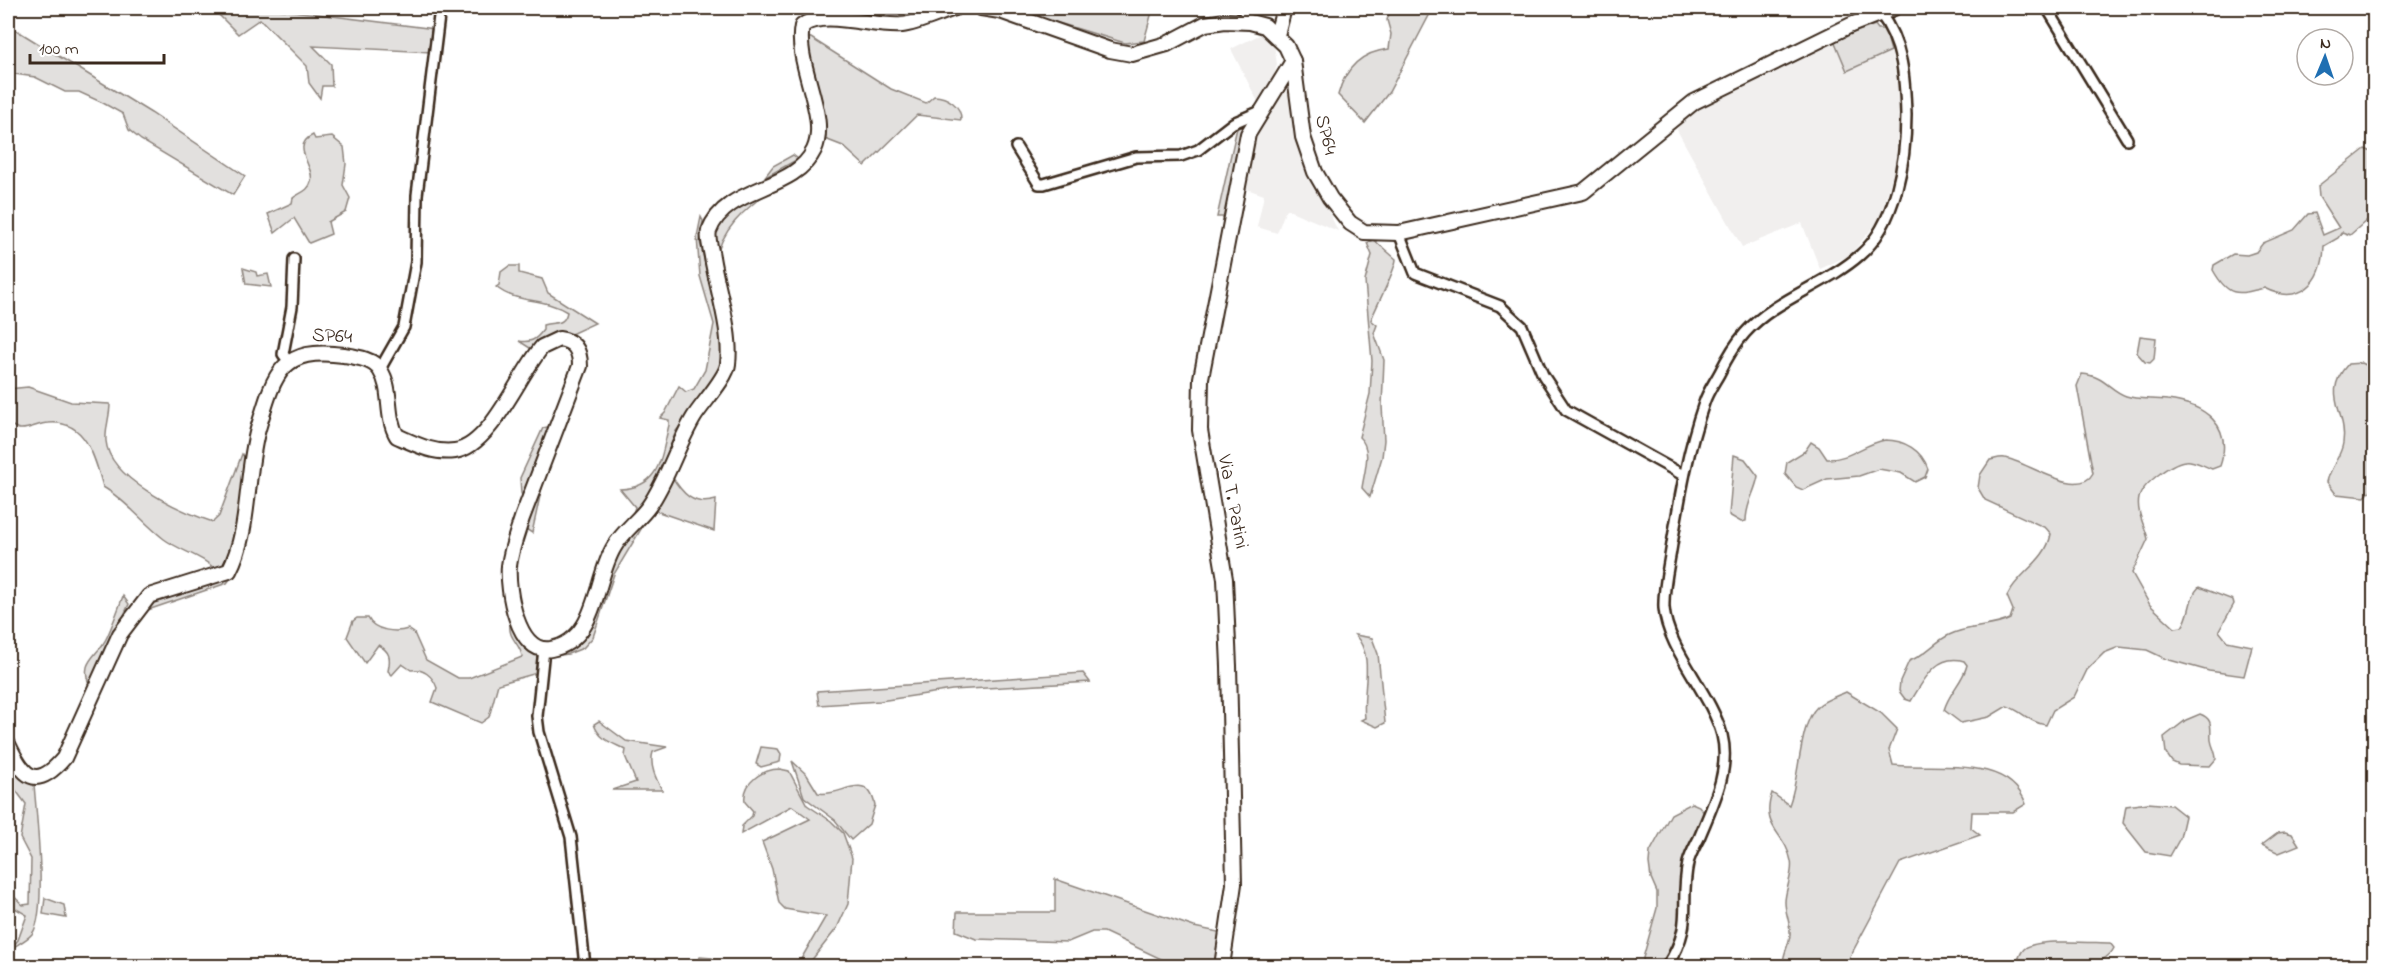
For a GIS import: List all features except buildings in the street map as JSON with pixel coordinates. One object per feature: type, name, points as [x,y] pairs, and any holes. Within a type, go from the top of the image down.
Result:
[{"type":"street","points":[[440,8],[417,195],[414,272],[404,327],[380,369],[385,381],[391,421],[397,436],[428,448],[453,451],[474,444],[537,353],[548,342],[567,340],[579,352],[580,366],[514,542],[510,563],[510,589],[522,631],[528,640],[544,649],[562,646],[575,638],[585,627],[610,554],[618,541],[650,505],[694,418],[729,366],[728,339],[708,233],[717,215],[733,202],[801,168],[814,149],[816,114],[800,46],[802,26],[816,18],[878,25],[904,25],[955,8]]},
{"type":"street","points":[[981,8],[1000,11],[1110,50],[1131,54],[1167,44],[1205,24],[1225,21],[1250,22],[1265,26],[1277,34],[1284,8]]},
{"type":"street","points":[[1242,8],[1250,22]]},
{"type":"street","name":"SP64","points":[[1277,34],[1293,61],[1303,137],[1315,172],[1330,198],[1350,223],[1364,232],[1399,233],[1583,192],[1694,102],[1894,8]]},
{"type":"street","points":[[2047,8],[2127,140]]},
{"type":"street","points":[[1667,966],[1677,951],[1686,925],[1688,862],[1717,797],[1723,762],[1722,736],[1704,693],[1671,634],[1664,609],[1683,475],[1705,400],[1730,353],[1745,332],[1769,313],[1862,254],[1882,227],[1895,192],[1906,133],[1906,112],[1900,49],[1892,29],[1880,13]]},
{"type":"street","name":"Via T. Patini","points":[[1222,966],[1234,884],[1229,666],[1225,579],[1200,430],[1201,378],[1248,134],[1293,61]]},
{"type":"street","points":[[1016,147],[1039,184],[1044,184],[1136,157],[1181,156],[1198,150],[1233,123],[1261,111]]},
{"type":"street","points":[[1399,233],[1415,273],[1500,306],[1522,326],[1543,375],[1566,410],[1683,475]]},
{"type":"street","points":[[289,362],[283,354],[292,307],[294,259]]},
{"type":"street","name":"SP64","points":[[8,744],[19,768],[31,776],[45,775],[55,769],[64,758],[120,634],[149,596],[229,572],[239,553],[249,470],[258,428],[279,374],[289,362],[297,356],[324,353],[361,358],[380,369]]},
{"type":"street","points":[[544,649],[537,716],[539,732],[571,837],[585,966]]},
{"type":"shaded area","points":[[212,8],[269,8],[435,29],[432,52],[313,46],[331,64],[332,86],[322,86],[320,98],[309,83],[307,66],[260,19],[238,34]]},
{"type":"shaded area","points":[[809,8],[841,8],[857,16],[813,12]]},
{"type":"shaded area","points":[[1040,8],[1153,8],[1144,41],[1125,43],[1052,21],[1051,25],[1039,20]]},
{"type":"shaded area","points":[[1391,8],[1433,8],[1389,92],[1365,123],[1338,95],[1345,77],[1356,63],[1370,54],[1389,49],[1391,34],[1387,20]]},
{"type":"shaded area","points":[[8,25],[151,113],[245,176],[233,195],[141,140],[129,130],[123,114],[103,103],[79,92],[65,92],[35,77],[8,73]]},
{"type":"shaded area","points":[[1875,25],[1878,29],[1885,29],[1891,51],[1847,71],[1834,40]]},
{"type":"shaded area","points":[[1263,33],[1274,45],[1277,64],[1274,75],[1258,102],[1231,49]]},
{"type":"shaded area","points":[[806,37],[891,89],[926,103],[934,96],[949,100],[959,110],[961,120],[917,115],[865,166],[843,146],[825,139],[821,145]]},
{"type":"shaded area","points":[[1834,40],[1847,70],[1891,51],[1901,103],[1895,167],[1879,220],[1850,255],[1820,269],[1802,223],[1742,247],[1677,130],[1682,118],[1727,90]]},
{"type":"shaded area","points":[[1282,90],[1290,93],[1294,124],[1304,161],[1338,231],[1286,209],[1277,233],[1257,227],[1264,195],[1241,187],[1251,136]]},
{"type":"shaded area","points":[[1243,123],[1226,217],[1217,217],[1236,132],[1238,125]]},
{"type":"shaded area","points":[[313,135],[315,139],[332,137],[344,147],[346,164],[343,185],[350,198],[346,212],[328,222],[331,234],[309,243],[294,218],[275,233],[268,214],[292,203],[293,198],[310,185],[312,176],[303,145]]},
{"type":"shaded area","points":[[2365,149],[2374,153],[2374,214],[2350,235],[2342,232],[2338,238],[2324,246],[2319,271],[2307,288],[2288,294],[2264,288],[2234,292],[2223,285],[2213,270],[2214,265],[2233,254],[2247,255],[2256,252],[2263,243],[2294,230],[2308,214],[2315,213],[2323,235],[2339,228],[2319,197],[2318,186]]},
{"type":"shaded area","points":[[793,155],[798,159],[764,178],[773,166]]},
{"type":"shaded area","points":[[768,192],[750,206],[728,230],[716,260],[712,232],[728,210]]},
{"type":"shaded area","points":[[701,217],[703,221],[700,242],[726,355],[717,377],[676,431],[654,488],[631,519],[635,507],[620,489],[644,483],[657,468],[669,425],[669,420],[660,418],[679,386],[686,392],[694,389],[705,370],[714,324],[700,276],[697,237]]},
{"type":"shaded area","points":[[1374,240],[1396,259],[1371,320],[1377,325],[1374,333],[1384,360],[1382,406],[1384,440],[1382,457],[1370,497],[1362,488],[1367,454],[1359,437],[1370,394],[1372,361],[1365,281],[1372,255],[1367,243]]},
{"type":"shaded area","points":[[509,266],[519,266],[519,273],[542,279],[548,293],[595,323],[571,334],[547,336],[533,350],[519,341],[526,342],[535,338],[543,330],[543,325],[561,322],[567,312],[549,304],[512,296],[496,287],[499,285],[501,272]]},
{"type":"shaded area","points":[[243,268],[256,272],[257,276],[268,274],[271,287],[246,284]]},
{"type":"shaded area","points":[[2140,336],[2156,338],[2154,359],[2150,363],[2145,362],[2137,353]]},
{"type":"shaded area","points":[[2362,363],[2374,369],[2374,487],[2365,497],[2336,494],[2327,482],[2343,443],[2344,432],[2335,394],[2336,385],[2348,364]]},
{"type":"shaded area","points":[[2082,374],[2102,380],[2126,396],[2167,400],[2193,406],[2213,419],[2219,428],[2223,439],[2220,466],[2212,469],[2184,461],[2160,473],[2141,492],[2138,503],[2148,539],[2132,573],[2150,605],[2175,628],[2182,627],[2185,622],[2195,591],[2199,587],[2233,600],[2234,604],[2219,631],[2227,641],[2252,646],[2244,676],[2209,671],[2166,659],[2147,650],[2119,647],[2104,653],[2087,670],[2074,697],[2053,710],[2046,725],[2035,722],[2007,706],[1989,717],[1961,723],[1944,710],[1965,671],[1967,665],[1964,661],[1946,661],[1938,665],[1926,677],[1911,701],[1905,699],[1899,691],[1900,681],[1909,661],[1957,632],[2010,619],[2013,610],[2007,596],[2018,580],[2038,560],[2048,544],[2051,534],[2046,528],[1985,500],[1978,488],[1980,475],[1990,460],[2005,458],[2065,481],[2086,480],[2093,473],[2077,386]]},
{"type":"shaded area","points":[[28,387],[71,402],[110,404],[106,441],[110,455],[119,468],[148,492],[165,502],[213,522],[219,516],[242,454],[247,460],[237,546],[230,560],[216,570],[205,561],[170,543],[156,532],[120,499],[103,487],[87,443],[72,427],[61,423],[48,423],[20,429],[8,424],[8,389]]},
{"type":"shaded area","points":[[552,426],[525,502],[521,493],[520,478],[543,428]]},
{"type":"shaded area","points":[[1885,440],[1905,444],[1917,451],[1928,469],[1925,477],[1915,482],[1901,473],[1879,469],[1859,476],[1827,479],[1803,490],[1796,487],[1785,474],[1787,462],[1805,451],[1811,442],[1819,447],[1827,459],[1835,459]]},
{"type":"shaded area","points":[[1734,455],[1745,459],[1758,476],[1747,509],[1746,521],[1741,522],[1729,515]]},
{"type":"shaded area","points":[[545,473],[532,533],[524,528]]},
{"type":"shaded area","points":[[671,475],[689,497],[701,502],[716,500],[714,531],[653,510]]},
{"type":"shaded area","points":[[650,514],[614,574],[593,637],[583,648],[568,654],[547,657],[570,649],[584,636],[616,558],[630,536]]},
{"type":"shaded area","points":[[228,575],[231,578],[227,583],[139,613],[151,596]]},
{"type":"shaded area","points":[[123,596],[129,604],[91,688],[87,679],[88,665],[107,637]]},
{"type":"shaded area","points":[[357,618],[368,618],[375,626],[386,630],[408,629],[414,633],[426,660],[458,678],[469,678],[522,657],[510,630],[510,625],[515,626],[538,656],[537,673],[498,684],[489,717],[481,723],[432,702],[437,688],[430,677],[423,672],[411,670],[402,664],[392,675],[388,671],[389,655],[378,645],[365,663],[347,637],[353,621]]},
{"type":"shaded area","points":[[1355,635],[1372,638],[1378,654],[1385,723],[1377,727],[1361,720],[1365,718],[1366,664],[1365,654]]},
{"type":"shaded area","points":[[1083,673],[1090,682],[952,690],[880,701],[819,705],[817,691]]},
{"type":"shaded area","points":[[1846,692],[1881,713],[1897,729],[1889,750],[1893,765],[1948,766],[1987,771],[2017,788],[2026,804],[2013,812],[1972,812],[1971,828],[1980,835],[1900,863],[1845,966],[1783,966],[1790,935],[1785,902],[1792,866],[1788,851],[1771,822],[1769,805],[1772,793],[1789,805],[1803,738],[1811,715],[1823,702]]},
{"type":"shaded area","points":[[2200,714],[2209,721],[2216,759],[2210,766],[2179,765],[2172,762],[2166,753],[2164,737],[2186,720]]},
{"type":"shaded area","points":[[599,721],[626,741],[667,747],[653,752],[652,757],[654,772],[662,790],[612,790],[636,782],[625,756],[626,750],[599,734],[594,724]]},
{"type":"shaded area","points":[[761,747],[778,749],[781,754],[780,762],[761,767],[756,764]]},
{"type":"shaded area","points":[[792,761],[807,775],[818,793],[835,792],[860,786],[866,788],[875,805],[869,824],[851,840],[835,820],[804,797]]},
{"type":"shaded area","points":[[8,763],[16,774],[34,784],[40,885],[37,923],[32,934],[9,950],[18,940],[27,915],[8,904],[8,891],[23,905],[30,904],[31,859],[20,838],[26,804],[8,780]]},
{"type":"shaded area","points":[[780,769],[789,771],[807,805],[831,821],[843,833],[852,858],[848,904],[837,928],[807,966],[797,966],[826,916],[785,909],[779,903],[772,869],[762,842],[810,819],[792,806],[741,834],[742,826],[752,816],[753,811],[745,802],[750,783],[767,771]]},
{"type":"shaded area","points":[[1692,803],[1699,806],[1705,814],[1687,854],[1684,918],[1664,966],[1644,966],[1643,958],[1657,908],[1657,892],[1651,878],[1649,863],[1650,852],[1671,814]]},
{"type":"shaded area","points":[[2148,803],[2171,805],[2185,816],[2180,838],[2170,856],[2146,852],[2123,823],[2126,806]]},
{"type":"shaded area","points":[[2278,833],[2292,834],[2299,845],[2279,853],[2262,845]]},
{"type":"shaded area","points":[[1055,879],[1194,927],[1223,933],[1218,966],[1176,966],[1104,932],[1092,932],[1068,942],[976,939],[956,931],[957,912],[1055,912]]},
{"type":"shaded area","points":[[45,898],[64,905],[66,918],[43,914]]},
{"type":"shaded area","points":[[2040,943],[2110,943],[2114,948],[2107,956],[2085,965],[2056,968],[2017,966],[2024,949]]},
{"type":"shaded area","points":[[700,957],[712,958],[713,966],[693,966]]}]
